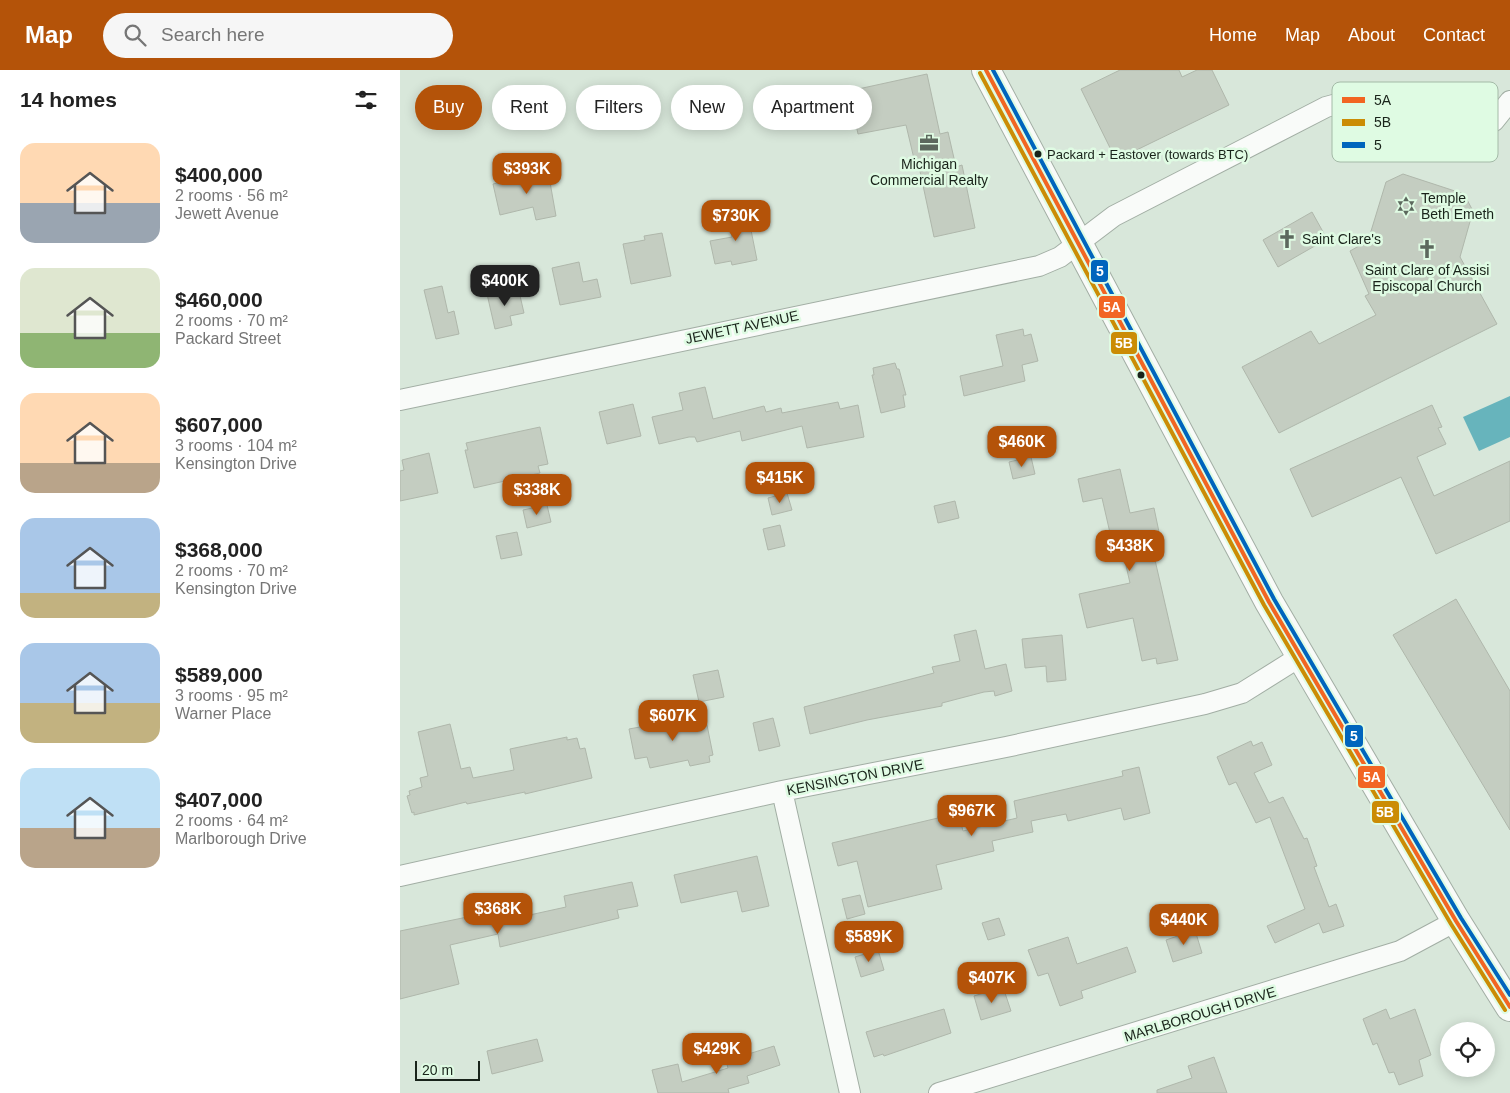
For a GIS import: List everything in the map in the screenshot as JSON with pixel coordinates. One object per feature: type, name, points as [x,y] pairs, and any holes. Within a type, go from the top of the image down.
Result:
[{"type":"main road","points":[[986,70],[1240,550],[1456,921],[1506,990]]},
{"type":"street","name":"JEWETT AVENUE","points":[[1498,116],[1510,102]]},
{"type":"street","name":"JEWETT AVENUE","points":[[400,400],[1039,266],[1060,257],[1077,242],[1114,216],[1332,105]]},
{"type":"street","name":"KENSINGTON DRIVE","points":[[400,876],[782,791],[1006,747],[1224,699],[1242,693],[1301,656]]},
{"type":"street","points":[[782,791],[850,1093]]},
{"type":"street","name":"MARLBOROUGH DRIVE","points":[[939,1093],[1400,951],[1456,921]]},
{"type":"water","points":[[1510,396],[1510,437],[1479,451],[1463,417]]},
{"type":"building","points":[[1120,70],[1179,70],[1182,77],[1197,70],[1212,70],[1229,105],[1116,160],[1081,89]]},
{"type":"building","points":[[927,74],[940,134],[948,132],[956,167],[962,165],[975,228],[934,237],[918,162],[915,163],[906,125],[858,134],[857,130],[872,130],[872,86]]},
{"type":"building","points":[[548,171],[556,216],[536,220],[533,207],[500,215],[493,184]]},
{"type":"building","points":[[1403,174],[1464,194],[1473,211],[1460,257],[1497,324],[1279,433],[1242,367],[1311,331],[1319,344],[1376,315],[1365,296],[1369,294],[1350,251],[1368,241],[1386,182]]},
{"type":"building","points":[[747,210],[757,260],[732,265],[731,261],[715,264],[710,241],[732,237],[727,214]]},
{"type":"building","name":"Saint Clare's","points":[[1312,212],[1327,239],[1278,267],[1263,240]]},
{"type":"building","points":[[662,233],[671,276],[631,284],[623,244],[645,240],[644,236]]},
{"type":"building","points":[[579,262],[583,282],[597,279],[601,297],[560,305],[552,268]]},
{"type":"building","points":[[442,286],[448,313],[454,311],[459,334],[436,339],[424,290]]},
{"type":"building","points":[[518,287],[524,313],[510,316],[512,325],[495,329],[487,294]]},
{"type":"building","points":[[1023,329],[1024,336],[1031,334],[1038,361],[1022,365],[1025,381],[964,396],[960,376],[1003,366],[996,335]]},
{"type":"building","points":[[895,363],[897,369],[899,369],[906,395],[903,395],[905,407],[881,413],[872,375],[874,375],[873,368]]},
{"type":"building","points":[[705,387],[713,419],[764,406],[766,412],[781,408],[782,413],[838,402],[840,409],[858,405],[864,437],[807,448],[802,426],[742,441],[740,431],[697,442],[695,437],[689,437],[659,444],[652,417],[683,410],[679,393]]},
{"type":"building","points":[[633,404],[641,436],[607,444],[599,412]]},
{"type":"building","points":[[1432,405],[1442,427],[1438,428],[1446,444],[1417,457],[1434,496],[1510,461],[1510,521],[1436,554],[1401,477],[1312,517],[1290,469]]},
{"type":"building","points":[[540,427],[548,464],[538,466],[540,473],[474,488],[465,450],[468,450],[466,443]]},
{"type":"building","points":[[429,453],[438,493],[400,501],[400,471],[404,470],[402,460]]},
{"type":"building","points":[[1031,457],[1035,474],[1013,479],[1009,462]]},
{"type":"building","points":[[1120,469],[1130,513],[1154,508],[1159,532],[1149,534],[1178,660],[1157,664],[1156,658],[1142,661],[1133,618],[1087,628],[1079,594],[1130,583],[1121,544],[1113,546],[1102,498],[1083,502],[1078,479]]},
{"type":"building","points":[[787,493],[792,510],[772,515],[768,498]]},
{"type":"building","points":[[955,501],[959,518],[938,523],[934,506]]},
{"type":"building","points":[[547,505],[551,522],[527,528],[523,510]]},
{"type":"building","points":[[780,525],[785,546],[768,550],[763,529]]},
{"type":"building","points":[[517,532],[522,555],[501,559],[496,536]]},
{"type":"building","points":[[1456,599],[1510,691],[1510,830],[1393,635]]},
{"type":"building","points":[[976,630],[985,669],[1006,664],[1012,691],[995,696],[994,691],[984,692],[942,703],[942,706],[867,720],[810,734],[804,707],[934,673],[932,667],[960,661],[954,635]]},
{"type":"building","points":[[1062,635],[1066,680],[1047,682],[1046,666],[1025,668],[1022,639]]},
{"type":"building","points":[[718,670],[724,697],[699,702],[693,675]]},
{"type":"building","points":[[705,715],[713,755],[709,756],[710,762],[690,766],[688,760],[650,768],[647,757],[635,759],[629,729]]},
{"type":"building","points":[[773,718],[780,746],[759,751],[753,723]]},
{"type":"building","points":[[450,724],[461,769],[470,767],[473,778],[514,770],[510,749],[567,737],[567,740],[577,738],[580,749],[585,748],[592,778],[525,794],[525,792],[467,804],[466,802],[414,815],[407,796],[410,795],[409,791],[422,787],[420,778],[428,776],[418,732]]},
{"type":"building","points":[[1251,741],[1253,746],[1262,742],[1272,765],[1254,773],[1269,803],[1283,797],[1304,839],[1307,838],[1317,866],[1314,867],[1329,907],[1336,904],[1344,926],[1323,933],[1319,923],[1275,943],[1267,926],[1305,909],[1270,817],[1256,823],[1236,782],[1229,785],[1217,757]]},
{"type":"building","points":[[1139,767],[1150,813],[1124,820],[1121,808],[1068,821],[1066,814],[1031,821],[1033,832],[992,841],[994,851],[936,865],[942,889],[868,907],[857,861],[838,866],[832,843],[938,818],[938,816],[958,811],[963,831],[1017,818],[1014,801],[1123,776],[1122,771]]},
{"type":"building","points":[[757,856],[769,906],[742,912],[737,891],[681,903],[674,875]]},
{"type":"building","points":[[632,882],[638,906],[617,910],[619,918],[500,947],[498,934],[450,945],[459,984],[400,999],[400,931],[472,916],[472,920],[520,909],[525,916],[566,907],[564,896]]},
{"type":"building","points":[[860,895],[865,914],[847,919],[842,899]]},
{"type":"building","points":[[999,918],[1005,935],[988,940],[982,923]]},
{"type":"building","points":[[1195,930],[1202,953],[1173,962],[1166,940]]},
{"type":"building","points":[[1068,937],[1077,964],[1127,947],[1136,972],[1081,991],[1083,998],[1060,1006],[1048,973],[1038,976],[1028,950]]},
{"type":"building","points":[[878,950],[884,970],[861,977],[855,957]]},
{"type":"building","points":[[1003,987],[1011,1011],[981,1020],[974,996]]},
{"type":"building","points":[[944,1009],[951,1033],[884,1056],[883,1054],[874,1057],[866,1032]]},
{"type":"building","points":[[1386,1009],[1390,1019],[1415,1009],[1431,1055],[1419,1060],[1423,1076],[1399,1085],[1394,1072],[1389,1073],[1377,1043],[1373,1045],[1363,1019]]},
{"type":"building","points":[[537,1039],[543,1061],[492,1074],[487,1051]]},
{"type":"building","points":[[774,1046],[780,1065],[747,1076],[749,1083],[728,1089],[729,1093],[658,1093],[652,1070],[678,1064],[682,1082],[728,1068],[726,1061]]},
{"type":"building","points":[[1214,1057],[1227,1093],[1157,1093],[1157,1090],[1192,1078],[1188,1066]]},
{"type":"transit line","name":"5A","points":[[986,70],[1269,602],[1456,921],[1510,1007]]},
{"type":"transit line","name":"5","points":[[993,70],[1274,599],[1461,918],[1510,995]]},
{"type":"transit line","name":"5B","points":[[980,73],[1264,605],[1451,924],[1505,1010]]},
{"type":"place","name":"Michigan Commercial Realty","points":[[929,143]]},
{"type":"place","name":"Packard + Eastover (towards BTC)","points":[[1038,154]]},
{"type":"place","name":"Temple Beth Emeth","points":[[1406,206]]},
{"type":"place","name":"Saint Clare's","points":[[1287,239]]},
{"type":"place","name":"Saint Clare of Assisi Episcopal Church","points":[[1427,249]]}]
